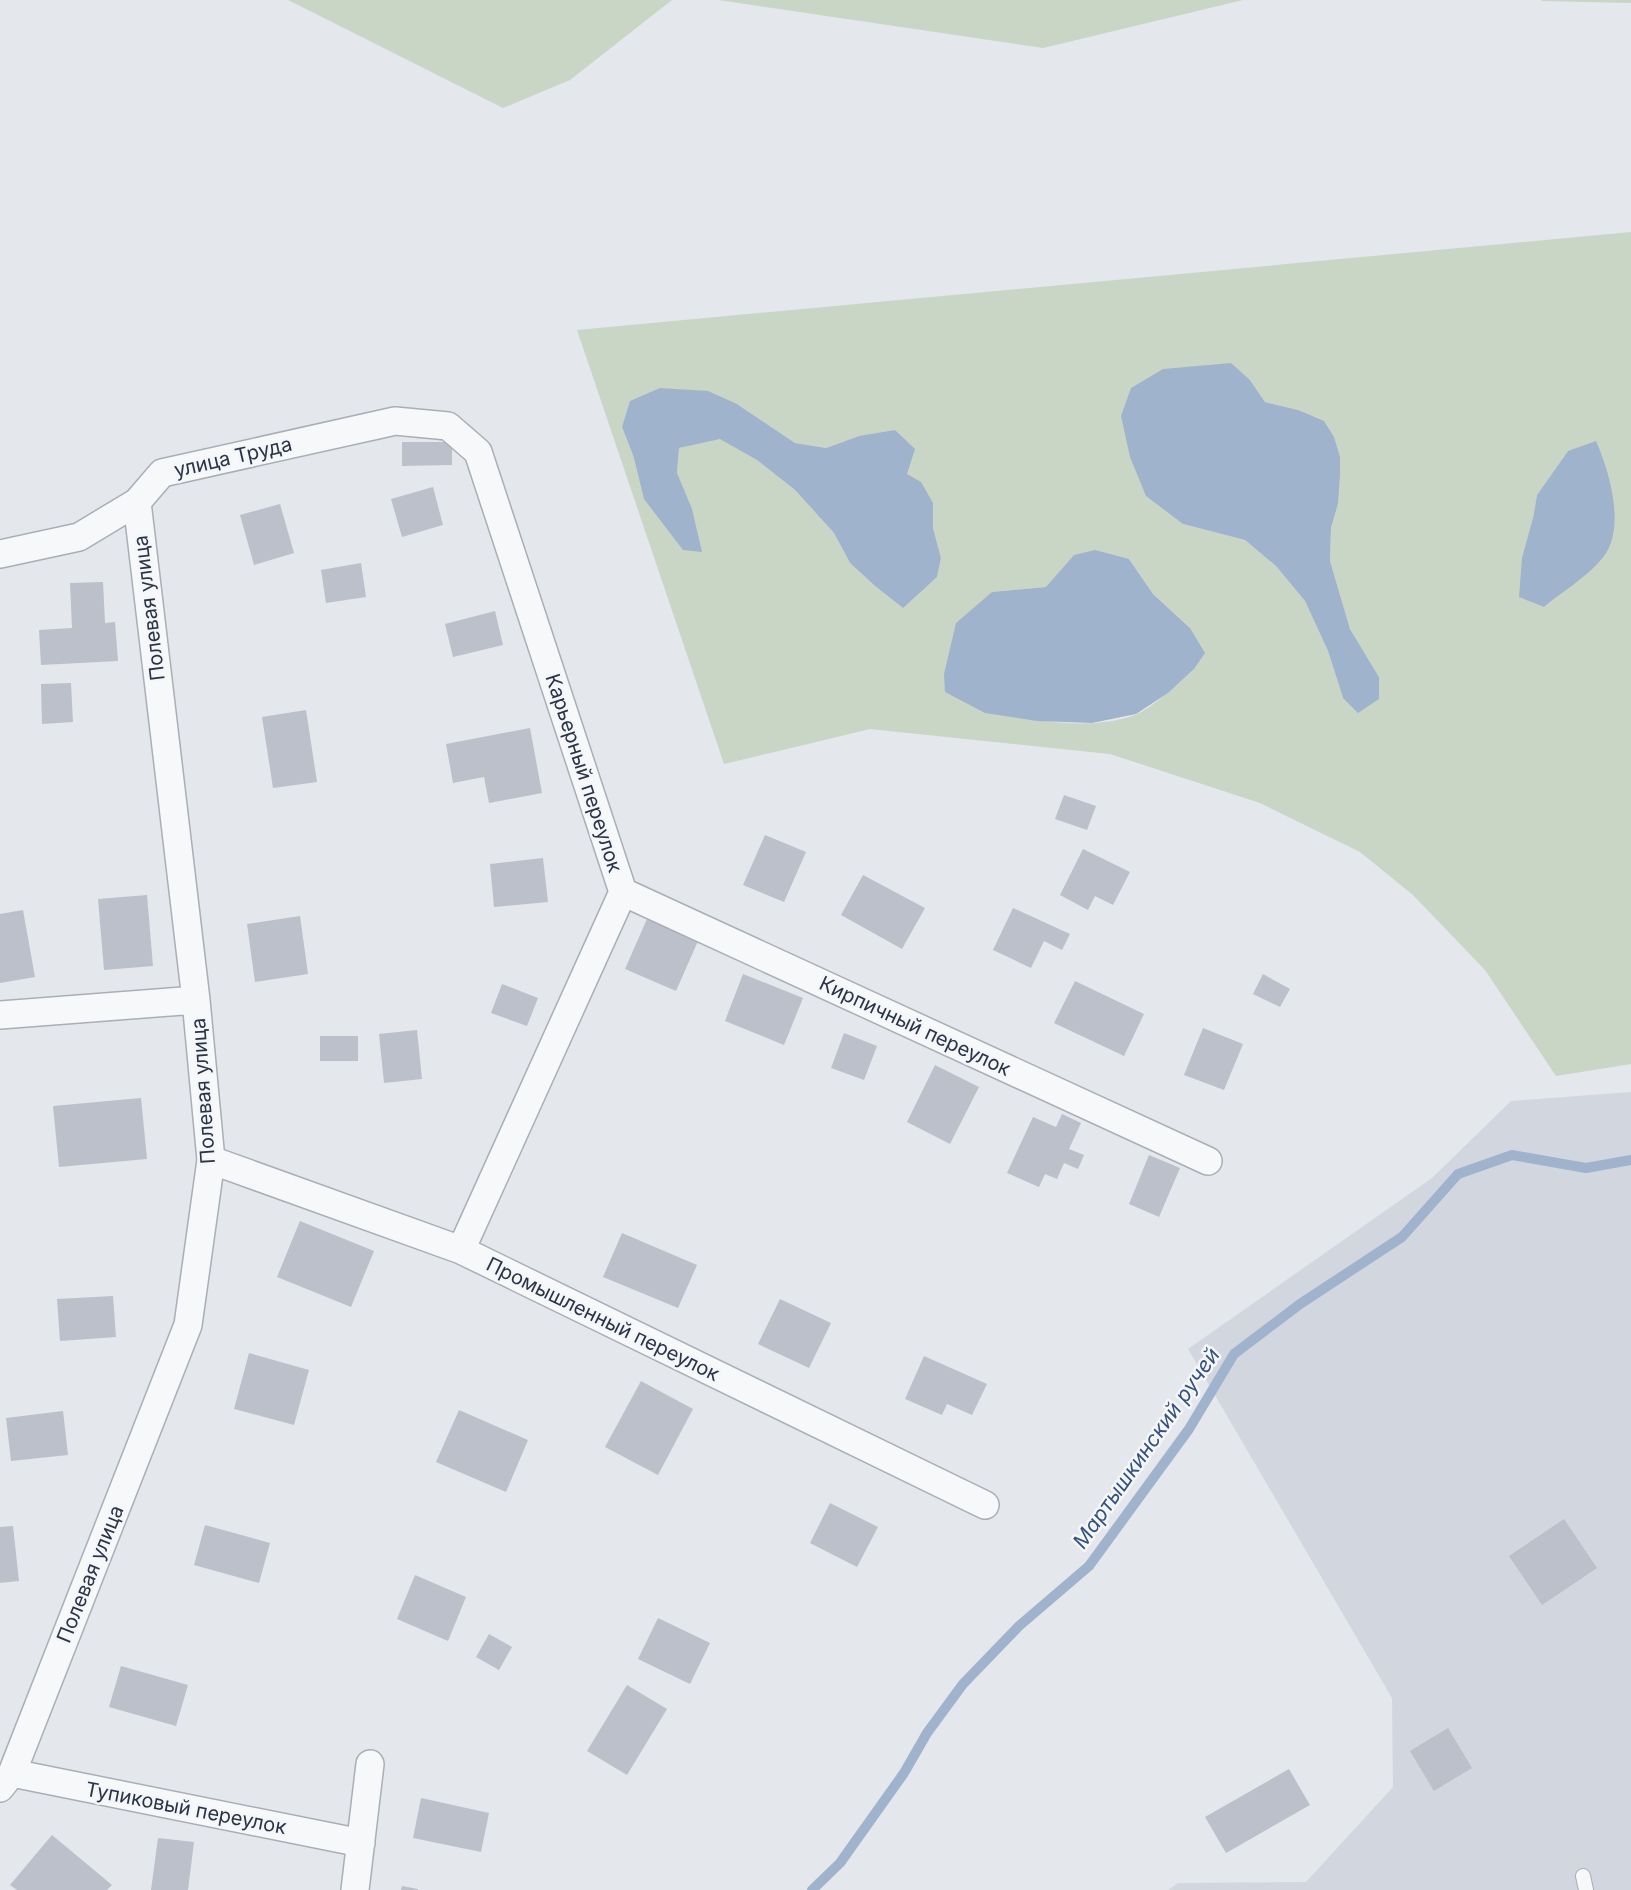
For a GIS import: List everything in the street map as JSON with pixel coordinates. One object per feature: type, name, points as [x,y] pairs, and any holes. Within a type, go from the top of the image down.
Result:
[{"type":"street","name":"улица Труда","points":[[0,554],[79,537],[137,502],[162,473],[395,421],[448,426],[478,452]]},
{"type":"street","name":"Карьерный переулок","points":[[461,1251],[623,892],[478,452]]},
{"type":"street","name":"Полевая улица","points":[[6,1780],[188,1325],[211,1160],[196,1000],[137,502]]},
{"type":"street","name":"Кирпичный переулок","points":[[623,892],[1208,1161]]},
{"type":"street","points":[[0,1015],[196,1000]]},
{"type":"street","name":"Промышленный переулок","points":[[211,1160],[461,1251],[985,1505]]},
{"type":"street","points":[[355,1890],[370,1764]]},
{"type":"street","name":"Тупиковый переулок","points":[[6,1780],[361,1843]]},
{"type":"lane","points":[[1584,1876],[1586,1890]]},
{"type":"shaded area","points":[[1631,1092],[1631,1890],[1168,1890],[1178,1883],[1306,1882],[1393,1787],[1392,1698],[1188,1349],[1432,1178],[1511,1101]]},
{"type":"green space","points":[[288,0],[672,0],[570,80],[503,108]]},
{"type":"green space","points":[[718,0],[1243,0],[1043,48]]},
{"type":"green space","points":[[1631,0],[1631,3],[1542,1]]},
{"type":"green space","points":[[1631,232],[1631,1064],[1556,1076],[1485,970],[1413,895],[1360,852],[1260,803],[1110,754],[870,729],[724,764],[577,330]],"holes":[[[1250,380],[1265,402],[1298,410],[1338,504],[1331,528],[1330,561],[1350,629],[1379,677],[1343,698],[1328,651],[1305,601],[1276,566],[1245,540],[1183,524]],[[737,404],[795,443],[826,448],[859,436],[906,474],[933,503],[933,528],[941,558],[937,577],[902,607],[850,563],[834,533],[795,490],[757,460],[720,438],[679,448],[677,473],[634,458],[622,427]],[[1568,451],[1591,569],[1544,607],[1533,518],[1537,495]],[[1129,559],[1153,594],[1190,628],[1194,669],[1150,706],[1135,715],[1121,719],[1076,723],[1016,716],[992,592],[1046,587]]]},
{"type":"water","points":[[1231,363],[1250,380],[1265,402],[1298,410],[1324,421],[1334,437],[1340,457],[1340,475],[1338,504],[1331,528],[1330,561],[1350,629],[1379,677],[1379,699],[1358,713],[1343,698],[1328,651],[1305,601],[1276,566],[1245,540],[1183,524],[1146,496],[1130,457],[1121,416],[1131,388],[1163,369]]},
{"type":"water","points":[[660,388],[708,391],[737,404],[795,443],[826,448],[859,436],[895,430],[915,449],[907,474],[921,482],[933,503],[933,528],[941,558],[937,577],[903,608],[850,563],[834,533],[795,490],[757,460],[720,439],[679,448],[677,473],[692,509],[702,552],[683,550],[644,499],[634,458],[622,427],[630,401]]},
{"type":"water","points":[[1596,441],[1606,467],[1613,498],[1615,515],[1611,544],[1591,570],[1544,607],[1519,597],[1522,558],[1537,495],[1568,451]]},
{"type":"water","points":[[1095,550],[1129,559],[1153,594],[1190,628],[1205,653],[1194,669],[1168,693],[1136,714],[1092,723],[1037,721],[985,713],[945,692],[944,674],[956,623],[992,592],[1046,587],[1074,555]]},
{"type":"building","points":[[402,442],[452,442],[452,465],[402,466]]},
{"type":"building","points":[[433,487],[443,525],[402,537],[391,499]]},
{"type":"building","points":[[280,504],[294,553],[254,565],[240,515]]},
{"type":"building","points":[[361,563],[366,597],[326,603],[321,570]]},
{"type":"building","points":[[103,582],[105,623],[115,622],[118,661],[41,665],[39,630],[72,628],[70,583]]},
{"type":"building","points":[[495,611],[503,645],[453,657],[445,624]]},
{"type":"building","points":[[71,683],[73,722],[42,724],[41,684]]},
{"type":"building","points":[[306,710],[317,782],[273,788],[262,717]]},
{"type":"building","points":[[530,728],[542,793],[489,803],[484,777],[453,783],[446,744]]},
{"type":"building","points":[[1064,795],[1096,806],[1087,830],[1055,819]]},
{"type":"building","points":[[765,835],[806,852],[784,902],[743,885]]},
{"type":"building","points":[[1083,849],[1130,872],[1113,905],[1095,896],[1088,910],[1060,895]]},
{"type":"building","points":[[543,858],[548,902],[494,907],[490,864]]},
{"type":"building","points":[[863,875],[925,908],[902,949],[841,915]]},
{"type":"building","points":[[147,895],[153,966],[104,970],[98,899]]},
{"type":"building","points":[[1013,908],[1070,934],[1062,950],[1044,941],[1031,968],[993,950]]},
{"type":"building","points":[[23,910],[35,977],[0,983],[0,914]]},
{"type":"building","points":[[300,916],[308,974],[255,982],[247,924]]},
{"type":"building","points":[[647,919],[698,941],[676,991],[625,969]]},
{"type":"building","points":[[743,974],[803,998],[784,1045],[725,1021]]},
{"type":"building","points":[[1263,974],[1290,989],[1280,1007],[1253,994]]},
{"type":"building","points":[[1075,981],[1144,1014],[1124,1056],[1054,1023]]},
{"type":"building","points":[[502,984],[538,998],[527,1026],[491,1013]]},
{"type":"building","points":[[1203,1028],[1243,1044],[1224,1090],[1184,1075]]},
{"type":"building","points":[[417,1030],[422,1079],[384,1083],[379,1034]]},
{"type":"building","points":[[844,1033],[877,1046],[864,1080],[831,1068]]},
{"type":"building","points":[[320,1036],[358,1036],[358,1061],[320,1061]]},
{"type":"building","points":[[935,1065],[979,1087],[950,1144],[907,1122]]},
{"type":"building","points":[[141,1098],[147,1159],[59,1167],[53,1106]]},
{"type":"building","points":[[1062,1114],[1081,1123],[1069,1149],[1084,1155],[1078,1169],[1064,1163],[1057,1179],[1045,1174],[1039,1187],[1007,1173],[1033,1117],[1056,1127]]},
{"type":"building","points":[[1149,1155],[1180,1168],[1159,1217],[1129,1204]]},
{"type":"building","points":[[300,1221],[374,1251],[351,1307],[277,1277]]},
{"type":"building","points":[[622,1233],[697,1265],[678,1308],[603,1277]]},
{"type":"building","points":[[113,1296],[116,1337],[60,1341],[57,1299]]},
{"type":"building","points":[[780,1299],[831,1323],[809,1368],[758,1344]]},
{"type":"building","points":[[249,1353],[309,1370],[294,1425],[234,1409]]},
{"type":"building","points":[[924,1356],[987,1384],[972,1415],[947,1404],[942,1415],[905,1399]]},
{"type":"building","points":[[641,1381],[693,1409],[658,1475],[605,1447]]},
{"type":"building","points":[[459,1410],[528,1440],[506,1492],[436,1462]]},
{"type":"building","points":[[63,1411],[68,1455],[11,1461],[6,1418]]},
{"type":"building","points":[[830,1503],[878,1527],[857,1567],[810,1543]]},
{"type":"building","points":[[1564,1519],[1597,1568],[1542,1605],[1509,1556]]},
{"type":"building","points":[[205,1525],[270,1543],[259,1583],[194,1565]]},
{"type":"building","points":[[13,1526],[19,1581],[0,1583],[0,1527]]},
{"type":"building","points":[[415,1575],[466,1597],[448,1641],[397,1619]]},
{"type":"building","points":[[658,1618],[710,1643],[690,1684],[638,1659]]},
{"type":"building","points":[[489,1634],[512,1647],[499,1670],[476,1657]]},
{"type":"building","points":[[121,1666],[188,1685],[176,1726],[109,1707]]},
{"type":"building","points":[[627,1685],[667,1709],[627,1775],[587,1751]]},
{"type":"building","points":[[1448,1728],[1472,1768],[1434,1791],[1410,1751]]},
{"type":"building","points":[[1289,1769],[1310,1805],[1226,1853],[1205,1817]]},
{"type":"building","points":[[421,1798],[489,1813],[481,1852],[413,1838]]},
{"type":"building","points":[[52,1835],[112,1885],[107,1890],[17,1890],[10,1885]]},
{"type":"building","points":[[158,1838],[194,1842],[188,1890],[151,1890]]},
{"type":"building","points":[[402,1886],[418,1889],[418,1890],[401,1890]]},
{"type":"waterway","name":"Мартышкинский ручей","points":[[812,1890],[840,1863],[904,1773],[927,1733],[963,1684],[1019,1626],[1089,1566],[1189,1429],[1234,1354],[1300,1304],[1402,1237],[1458,1174],[1512,1155],[1586,1168],[1631,1160]]}]
